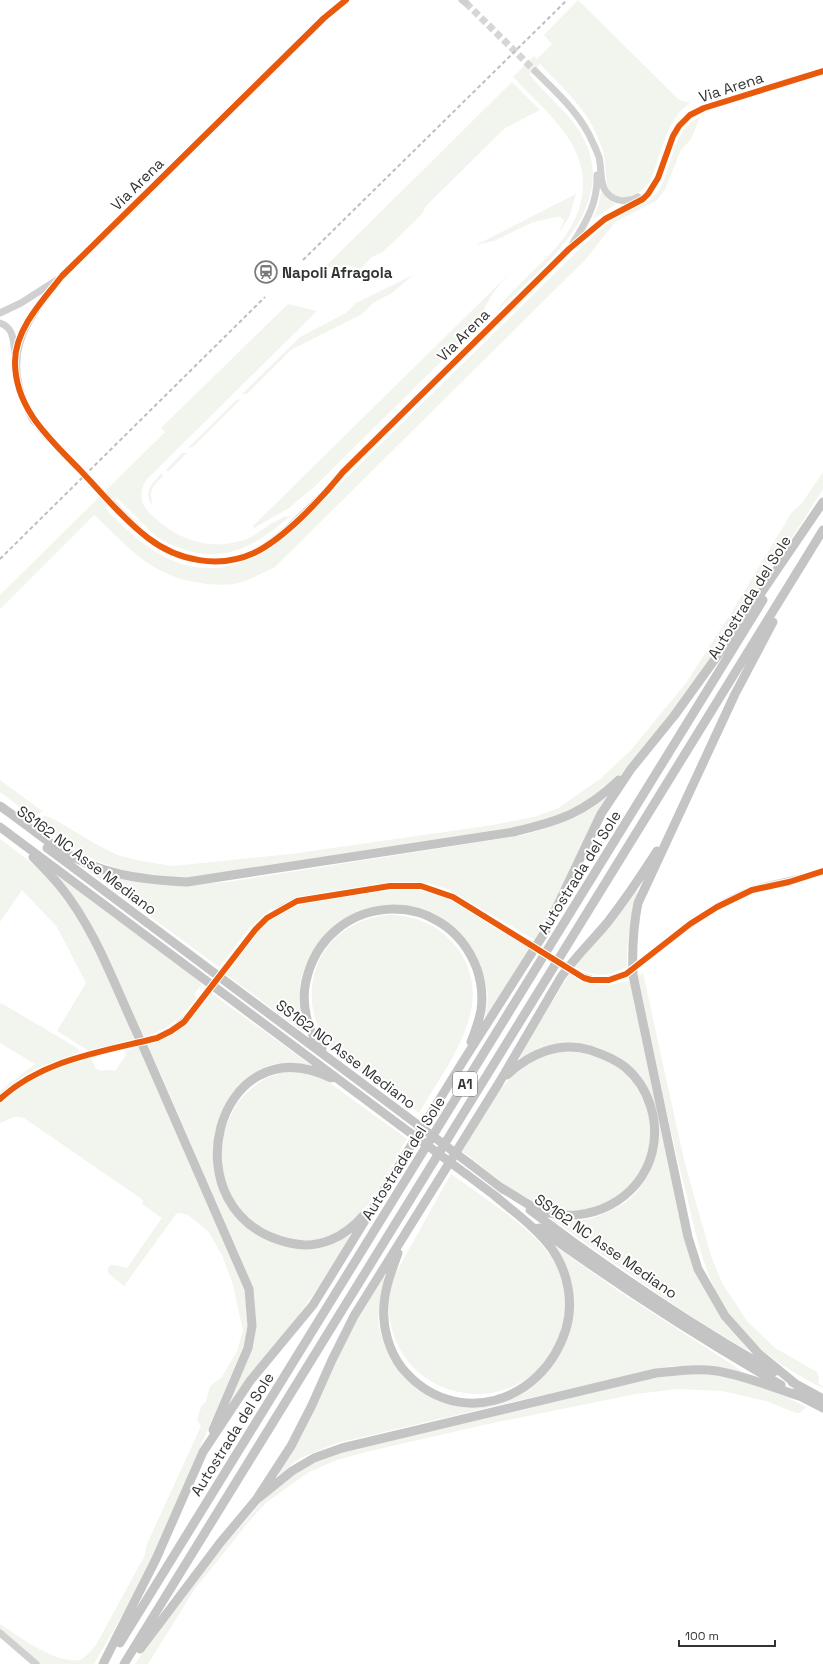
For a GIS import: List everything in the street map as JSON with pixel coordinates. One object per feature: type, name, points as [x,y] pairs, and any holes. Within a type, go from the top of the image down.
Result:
[{"type":"highway","points":[[203,1452],[250,1381],[313,1306],[462,1062],[545,932],[601,814],[631,769],[674,716],[736,630],[823,503]]},
{"type":"highway","name":"Autostrada del Sole","points":[[107,1664],[823,503]]},
{"type":"highway","name":"Autostrada del Sole","points":[[124,1664],[823,530]]},
{"type":"highway","points":[[797,1385],[758,1353],[725,1316],[698,1269],[688,1237],[633,975],[632,952],[634,923],[638,902],[735,694],[816,542]]},
{"type":"highway","points":[[0,806],[39,837],[67,854],[110,872],[134,878],[187,882],[513,832],[549,823],[578,812],[602,796],[631,769]]},
{"type":"highway","name":"SS162 NC Asse Mediano","points":[[0,812],[39,837],[556,1229],[703,1330],[823,1399]]},
{"type":"highway","points":[[128,1664],[220,1543],[256,1500],[291,1446],[354,1316],[499,1083],[561,977],[572,962],[607,923],[634,886],[674,824]]},
{"type":"highway","name":"SS162 NC Asse Mediano","points":[[0,827],[30,851],[494,1195],[601,1272],[698,1337],[799,1396],[823,1408]]},
{"type":"highway","points":[[30,851],[60,886],[80,915],[94,940],[146,1053],[249,1289],[252,1326],[248,1348],[156,1559],[104,1664]]},
{"type":"highway","points":[[333,1061],[318,1044],[310,1030],[304,1004],[305,987],[309,967],[316,952],[330,935],[343,924],[362,914],[384,909],[409,910],[429,916],[450,930],[462,941],[473,959],[480,983],[481,1009],[476,1030],[462,1062]]},
{"type":"highway","points":[[499,1083],[525,1060],[548,1050],[571,1047],[597,1052],[625,1067],[641,1085],[651,1106],[655,1129],[652,1152],[644,1174],[629,1193],[610,1206],[588,1214],[564,1216],[541,1211],[500,1187]]},
{"type":"highway","points":[[351,1088],[316,1070],[291,1066],[269,1070],[254,1078],[241,1090],[229,1105],[221,1124],[217,1141],[216,1158],[223,1192],[234,1208],[245,1220],[262,1233],[279,1241],[302,1246],[322,1244],[338,1237],[355,1226],[382,1194]]},
{"type":"highway","points":[[407,1231],[392,1268],[383,1306],[384,1325],[388,1344],[397,1361],[410,1378],[426,1390],[446,1399],[468,1404],[490,1402],[510,1396],[526,1386],[551,1362],[562,1340],[569,1319],[570,1299],[567,1282],[552,1249],[542,1236],[494,1195]]},
{"type":"highway","points":[[256,1500],[292,1471],[314,1458],[342,1448],[656,1373],[687,1370],[716,1371],[753,1379],[799,1396]]},
{"type":"street","name":"Via Arena","points":[[16,355],[28,322],[39,305],[62,276],[324,18],[346,0]]},
{"type":"street","name":"Via Arena","points":[[536,71],[578,117],[595,147],[599,158],[602,184],[610,196],[619,201],[628,201],[633,200],[650,190]]},
{"type":"street","name":"Via Arena","points":[[113,504],[148,538],[161,547],[182,557],[194,560],[215,561],[232,559],[254,552],[282,534],[295,522],[329,489],[343,472],[569,249],[605,219],[643,199],[658,178],[673,136],[679,126],[690,115],[704,108],[823,71]]},
{"type":"street","name":"Via Arena","points":[[569,249],[588,219],[593,207],[598,183],[595,147]]},
{"type":"street","name":"Via Arena","points":[[0,313],[21,303],[62,276]]},
{"type":"street","name":"Via Arena","points":[[0,323],[9,328],[12,333],[16,355],[15,374],[17,384],[24,404],[32,419]]},
{"type":"street","points":[[223,971],[255,930],[267,918],[297,901],[390,886],[421,886],[453,897],[584,978],[599,981],[609,980],[626,974],[690,924],[717,907],[752,890],[823,871]]},
{"type":"street","points":[[0,1099],[26,1079],[58,1063],[157,1038],[171,1031],[184,1022],[208,991]]},
{"type":"street","points":[[0,1633],[36,1664]]},
{"type":"shaded area","points":[[578,0],[675,96],[680,100],[690,103],[681,110],[674,119],[649,183],[646,187],[632,196],[622,197],[617,196],[609,190],[602,148],[590,121],[582,110],[540,64],[529,74],[567,114],[578,129],[590,157],[592,183],[586,208],[573,232],[535,275],[495,313],[516,288],[555,249],[566,235],[580,205],[583,190],[582,174],[579,159],[572,143],[550,115],[513,77],[534,56],[537,59],[552,44],[544,35]]},
{"type":"shaded area","points":[[512,82],[540,110],[505,128],[426,206],[422,214],[384,251],[372,257],[360,269],[343,266],[338,269],[326,266]]},
{"type":"shaded area","points":[[700,117],[691,139],[681,150],[665,190],[656,201],[615,222],[586,259],[275,567],[249,579],[231,584],[221,585],[201,583],[183,579],[168,574],[142,559],[94,515],[0,609],[0,595],[165,432],[161,428],[288,304],[317,311],[146,480],[141,496],[143,504],[148,511],[166,527],[186,538],[209,544],[233,543],[245,540],[254,536],[277,520],[290,516],[266,536],[253,543],[226,553],[211,554],[196,553],[167,543],[152,533],[117,498],[105,508],[122,525],[158,553],[176,562],[195,567],[213,568],[231,565],[249,559],[267,550],[286,537],[599,230],[622,214],[649,200],[658,192],[679,138],[691,123]]},
{"type":"shaded area","points":[[601,192],[607,199],[616,204],[593,219],[599,203]]},
{"type":"shaded area","points":[[576,194],[569,217],[559,233],[564,220],[560,217],[556,217],[533,222],[494,241],[476,245]]},
{"type":"shaded area","points":[[512,271],[490,298],[473,330],[460,343],[314,487],[289,508],[254,528],[253,526]]},
{"type":"shaded area","points":[[413,275],[392,293],[373,303],[362,314],[291,350],[247,394],[242,394],[300,337],[346,313],[356,303]]},
{"type":"shaded area","points":[[241,399],[193,447],[188,448],[236,400]]},
{"type":"shaded area","points":[[182,453],[187,453],[168,472],[166,470]]},
{"type":"shaded area","points":[[823,472],[823,489],[734,629],[631,769],[595,796],[560,815],[540,823],[196,878],[149,875],[110,866],[74,848],[36,819],[45,816],[52,818],[117,855],[141,861],[173,866],[291,854],[493,825],[534,817],[557,809],[600,779],[631,750],[686,683],[733,610],[792,512],[802,503]]},
{"type":"shaded area","points":[[161,474],[163,476],[151,493],[153,506],[148,497],[148,493],[154,481]]},
{"type":"shaded area","points":[[0,780],[42,811],[33,817],[0,792]]},
{"type":"shaded area","points":[[610,794],[535,940],[447,889],[427,883],[398,882],[298,898],[270,910],[250,927],[219,967],[87,870],[89,869],[180,885],[227,882],[524,835],[569,818]]},
{"type":"shaded area","points":[[0,839],[26,858],[44,874],[66,900],[102,966],[134,1039],[89,1051],[57,1031],[86,983],[57,927],[22,890],[0,922]]},
{"type":"shaded area","points":[[57,874],[183,968],[202,984],[194,994],[197,998],[185,1012],[169,1026],[145,1037],[56,876]]},
{"type":"shaded area","points":[[407,889],[429,893],[457,904],[482,918],[529,949],[487,1017],[485,1017],[488,996],[486,984],[472,951],[461,935],[453,927],[436,915],[417,908],[397,905],[377,907],[357,913],[339,923],[324,937],[312,953],[301,978],[300,987],[302,1008],[308,1028],[303,1032],[226,974],[258,931],[269,920],[282,912],[300,904],[384,891]]},
{"type":"shaded area","points":[[636,890],[638,891],[628,938],[627,967],[613,973],[600,975],[588,973],[574,966]]},
{"type":"shaded area","points":[[385,915],[413,918],[439,930],[453,943],[467,964],[472,986],[471,1008],[465,1030],[455,1052],[419,1113],[348,1063],[333,1050],[319,1029],[312,1005],[313,981],[316,969],[321,957],[333,940],[357,923]]},
{"type":"shaded area","points":[[570,973],[586,981],[599,985],[631,980],[687,1234],[727,1323],[749,1351],[673,1304],[552,1219],[576,1221],[593,1218],[625,1203],[636,1193],[650,1172],[654,1159],[656,1109],[621,1059],[597,1047],[577,1044],[518,1057]]},
{"type":"shaded area","points":[[643,973],[684,1160],[711,1256],[722,1283],[747,1321],[775,1348],[817,1372],[819,1378],[818,1384],[823,1386],[823,1388],[779,1363],[758,1347],[740,1329],[728,1314],[711,1280],[704,1262],[694,1226],[666,1110],[638,976]]},
{"type":"shaded area","points":[[211,993],[311,1065],[283,1063],[269,1065],[260,1070],[239,1088],[226,1106],[217,1127],[214,1149],[215,1172],[224,1198],[253,1230],[277,1243],[290,1245],[348,1235],[350,1237],[295,1321],[230,1404],[228,1404],[255,1327],[254,1293],[248,1275],[148,1045],[168,1035],[184,1024]]},
{"type":"shaded area","points":[[1,1003],[74,1046],[79,1050],[78,1053],[40,1067],[27,1074],[0,1094],[0,1091],[35,1064],[0,1043]]},
{"type":"shaded area","points":[[139,1047],[246,1292],[248,1325],[245,1343],[154,1555],[124,1612],[94,1664],[36,1664],[0,1633],[0,1624],[38,1648],[60,1658],[80,1660],[96,1645],[145,1555],[147,1544],[201,1426],[197,1419],[202,1405],[206,1402],[210,1386],[222,1377],[237,1351],[243,1331],[233,1285],[222,1255],[208,1231],[188,1215],[180,1213],[176,1214],[124,1286],[108,1273],[110,1265],[127,1268],[162,1218],[142,1204],[143,1200],[24,1118],[15,1117],[0,1123],[0,1103],[32,1080],[65,1065],[91,1058],[96,1069],[101,1071],[115,1071],[126,1055],[125,1051]]},
{"type":"shaded area","points":[[569,1051],[602,1058],[614,1064],[631,1078],[646,1105],[650,1120],[651,1135],[649,1149],[637,1176],[616,1198],[607,1203],[581,1211],[563,1212],[540,1206],[528,1200],[505,1185],[462,1151],[488,1107],[509,1080],[521,1069],[535,1060],[553,1052]]},
{"type":"shaded area","points":[[291,1070],[320,1076],[407,1139],[386,1177],[358,1217],[338,1234],[323,1239],[297,1240],[275,1234],[256,1224],[241,1210],[230,1192],[223,1173],[221,1152],[224,1131],[238,1102],[263,1080],[273,1075]]},
{"type":"shaded area","points":[[451,1174],[503,1211],[529,1232],[549,1254],[559,1271],[562,1280],[566,1299],[566,1309],[562,1329],[547,1360],[524,1380],[497,1392],[469,1394],[441,1386],[417,1371],[398,1346],[389,1314],[389,1300],[394,1276]]},
{"type":"shaded area","points":[[555,1246],[614,1288],[745,1373],[701,1366],[672,1366],[337,1443],[300,1458],[279,1475],[278,1473],[348,1335],[383,1277],[385,1278],[378,1320],[381,1335],[391,1357],[401,1372],[453,1403],[517,1395],[531,1387],[544,1375],[555,1360],[565,1343],[572,1321]]},
{"type":"shaded area","points":[[681,1374],[707,1374],[751,1382],[806,1407],[800,1413],[796,1413],[766,1401],[722,1391],[678,1389],[636,1394],[488,1424],[337,1460],[309,1472],[267,1502],[251,1519],[194,1590],[148,1664],[135,1664],[189,1587],[270,1492],[303,1468],[343,1451],[621,1384]]},
{"type":"tunnel","points":[[466,3],[535,71]]},
{"type":"tunnel","points":[[32,419],[113,504]]},
{"type":"railway","points":[[303,260],[567,0]]},
{"type":"railway","points":[[0,559],[265,297]]},
{"type":"cycle path","points":[[346,0],[324,18],[62,276],[31,316],[16,350],[15,362],[21,394],[28,409],[46,435],[113,506],[139,531],[160,546],[185,557],[213,561],[227,561],[241,558],[266,546],[290,528],[313,506],[343,472],[569,249],[605,219],[643,199],[648,194],[658,178],[673,136],[679,126],[690,115],[704,108],[823,71]]},
{"type":"cycle path","points":[[0,1099],[17,1085],[55,1066],[95,1053],[157,1038],[171,1031],[184,1022],[255,930],[267,918],[297,901],[390,886],[421,886],[453,897],[584,978],[591,980],[609,980],[626,974],[690,924],[717,907],[752,890],[789,882],[823,871]]},
{"type":"place","name":"Napoli Afragola","points":[[266,272]]}]
